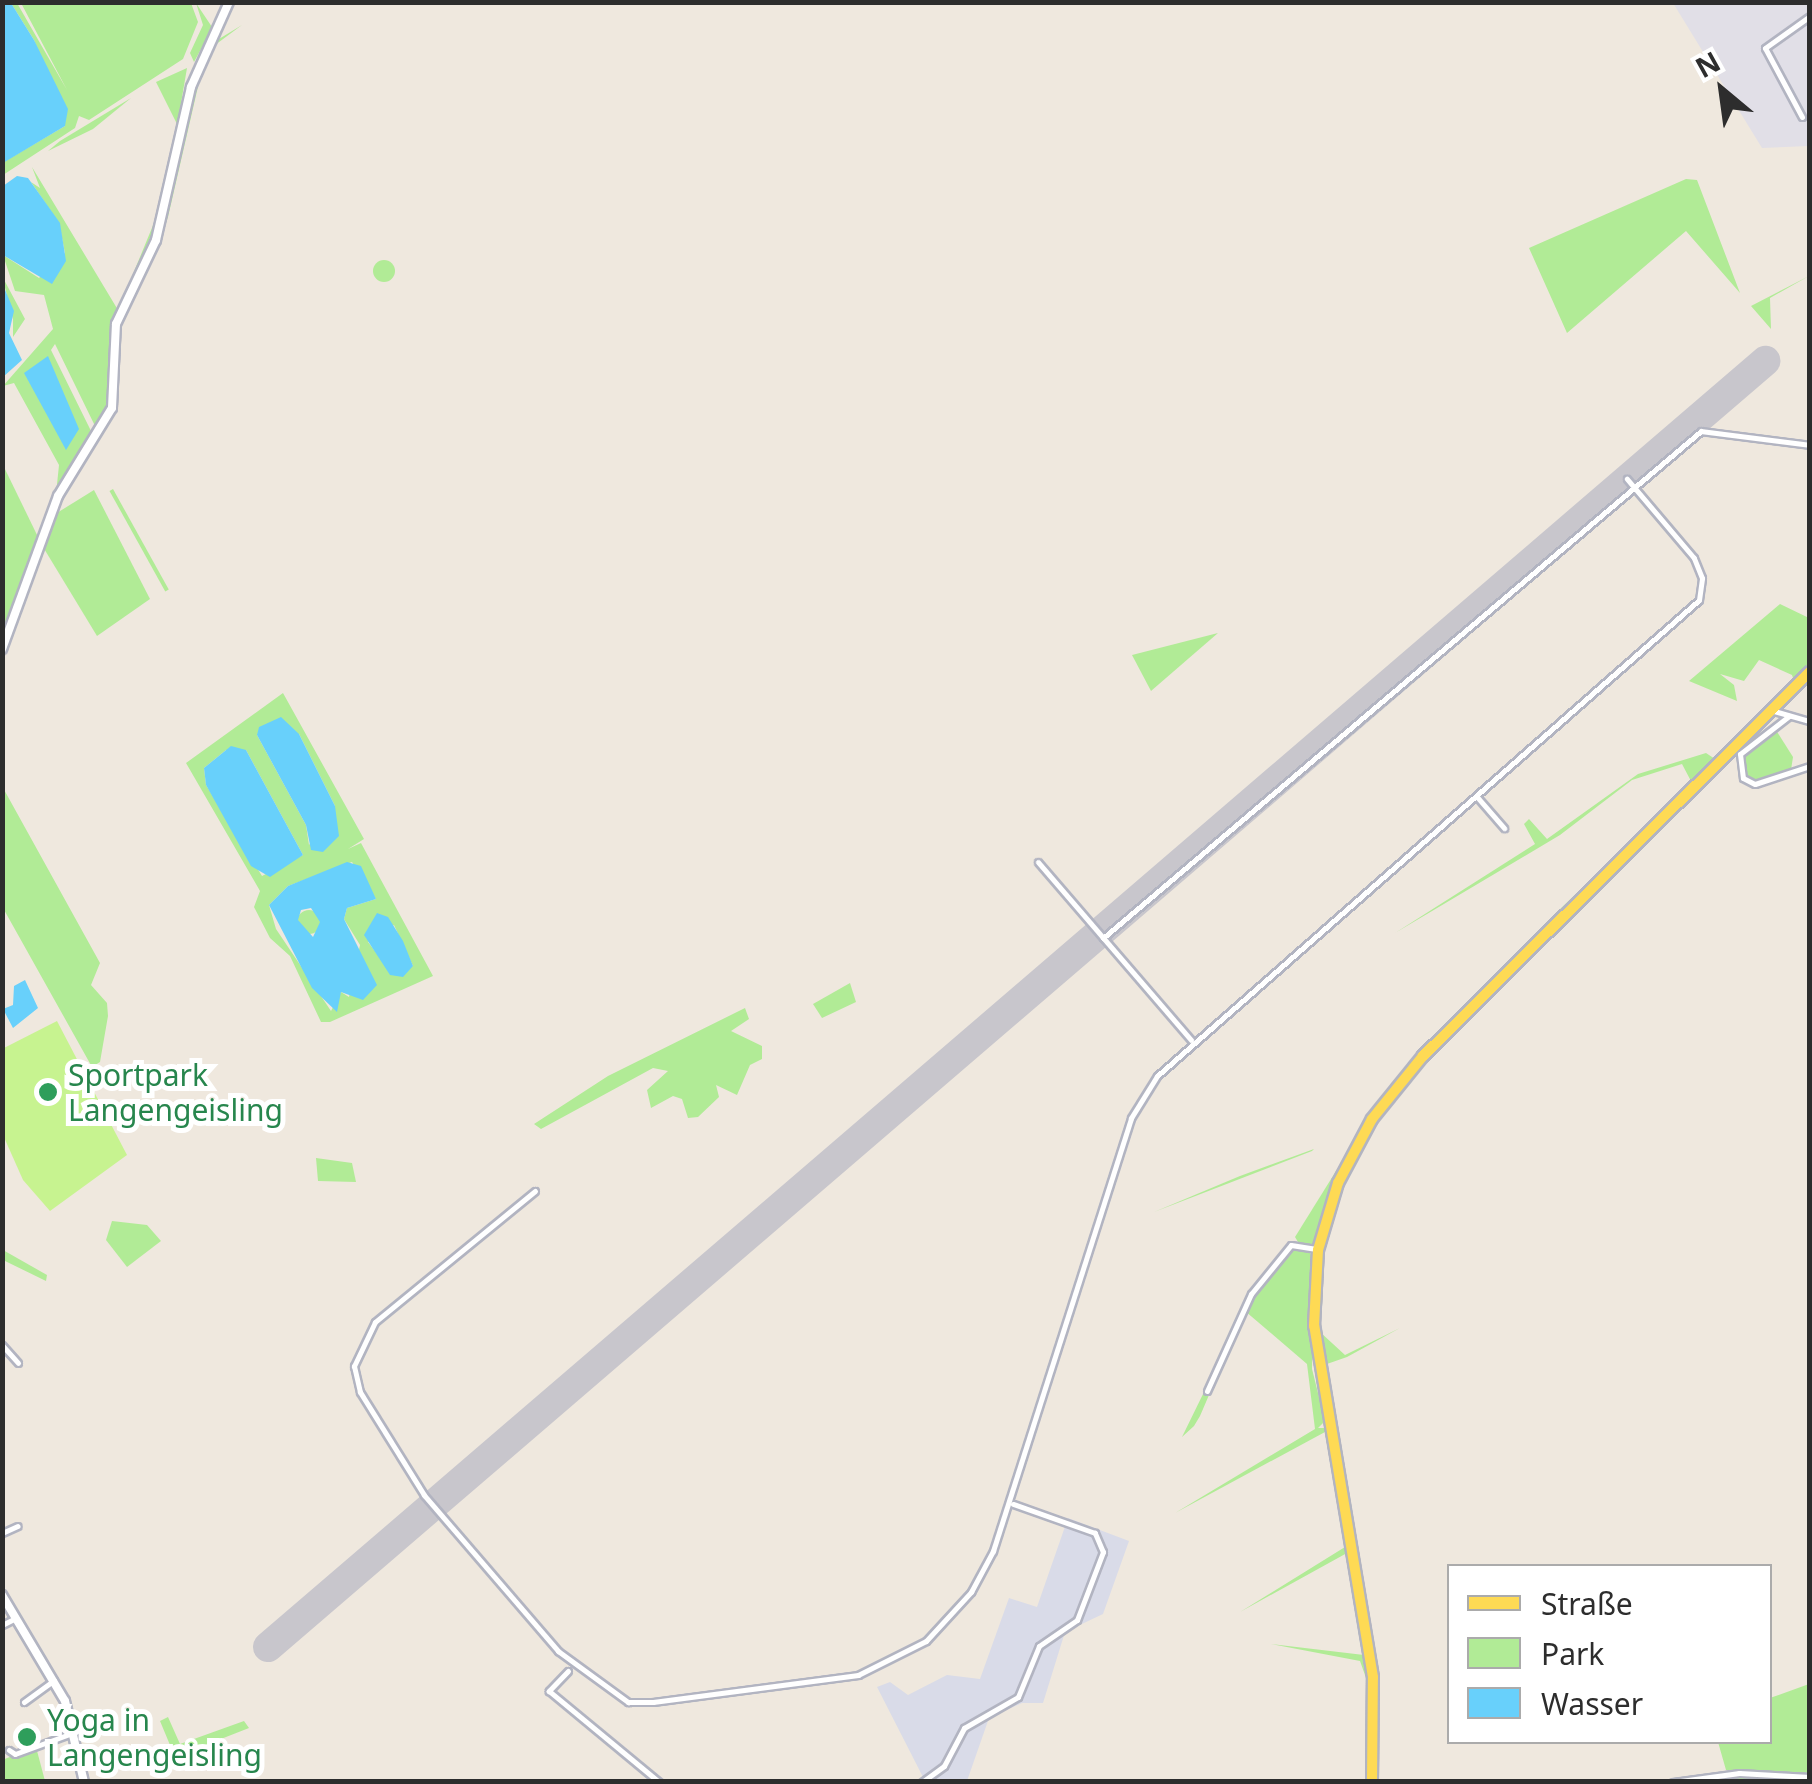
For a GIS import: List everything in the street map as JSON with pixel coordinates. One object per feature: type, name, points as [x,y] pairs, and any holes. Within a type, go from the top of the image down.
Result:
[{"type":"main road","points":[[2,649],[58,496],[112,408],[116,324],[160,229],[191,87],[229,2]]},
{"type":"main road","points":[[1372,1782],[1373,1677],[1314,1326],[1318,1250],[1347,1162],[1397,1085],[1734,756],[1810,672]]},
{"type":"main road","points":[[2,1596],[54,1680],[75,1732],[84,1782]]},
{"type":"street","points":[[1802,117],[1765,48],[1810,16]]},
{"type":"street","points":[[1103,938],[1700,430],[1810,445]]},
{"type":"street","points":[[535,1191],[394,1304],[356,1353],[360,1392],[424,1495],[572,1667],[628,1702],[858,1675],[903,1655],[945,1625],[993,1551],[1131,1118],[1157,1076],[1192,1040],[1478,798],[1699,600],[1702,578],[1694,558],[1627,479]]},
{"type":"street","points":[[1774,710],[1810,721]]},
{"type":"street","points":[[1789,716],[1734,756],[1751,785],[1810,766]]},
{"type":"street","points":[[1478,798],[1504,828]]},
{"type":"street","points":[[1038,862],[1192,1040]]},
{"type":"street","points":[[1207,1390],[1250,1294],[1291,1245],[1318,1250]]},
{"type":"street","points":[[2,1345],[18,1363]]},
{"type":"street","points":[[922,1782],[944,1766],[964,1728],[1018,1697],[1038,1646],[1077,1620],[1103,1552],[1095,1533],[1013,1504]]},
{"type":"street","points":[[2,1534],[18,1526]]},
{"type":"street","points":[[2,1626],[16,1618]]},
{"type":"street","points":[[568,1671],[549,1691],[659,1782]]},
{"type":"street","points":[[24,1702],[54,1680]]},
{"type":"street","points":[[9,1750],[15,1754],[75,1732]]},
{"type":"street","points":[[1673,1782],[1739,1773],[1810,1777]]},
{"type":"shaded area","points":[[1673,3],[1809,3],[1809,146],[1762,148]]},
{"type":"shaded area","points":[[1068,1518],[1129,1541],[1103,1614],[1065,1632],[1043,1703],[1022,1703],[989,1718],[967,1781],[925,1781],[877,1687],[890,1682],[908,1695],[947,1675],[980,1679],[1009,1598],[1037,1607]]},
{"type":"green space","points":[[11,3],[17,3],[67,90],[21,3],[191,3],[198,22],[183,59],[89,120],[79,116],[75,128],[3,175],[2,163],[65,126],[34,40]]},
{"type":"green space","points":[[196,3],[212,27],[226,3],[194,62],[190,53],[203,25]]},
{"type":"green space","points":[[242,25],[215,45],[200,78],[168,217],[154,257],[136,290],[165,222],[194,89],[214,42]]},
{"type":"green space","points":[[187,68],[163,209],[124,296],[156,218],[177,124],[156,82]]},
{"type":"green space","points":[[131,98],[93,129],[48,151],[60,141]]},
{"type":"green space","points":[[32,167],[118,310],[110,341],[111,403],[96,428],[55,344],[51,350],[92,433],[56,494],[59,465],[14,383],[3,386],[53,329],[44,295],[15,291],[3,255],[39,278],[65,253],[59,223],[31,182],[40,188]]},
{"type":"green space","points":[[1686,179],[1697,180],[1740,293],[1686,231],[1567,333],[1529,248]]},
{"type":"green space","points":[[384,260],[392,263],[392,279],[384,282],[376,279],[373,271],[376,263]]},
{"type":"green space","points":[[2,276],[25,319],[13,337],[13,319]]},
{"type":"green space","points":[[1809,276],[1770,298],[1771,329],[1751,306]]},
{"type":"green space","points":[[3,465],[39,539],[3,644]]},
{"type":"green space","points":[[113,489],[169,590],[165,592],[110,491]]},
{"type":"green space","points":[[94,490],[150,599],[97,636],[43,547],[52,516]]},
{"type":"green space","points":[[1780,604],[1809,618],[1809,668],[1795,684],[1792,675],[1759,660],[1744,681],[1720,674],[1734,685],[1737,701],[1689,681]]},
{"type":"green space","points":[[1218,633],[1151,691],[1132,655]]},
{"type":"green space","points":[[283,693],[364,839],[348,849],[361,843],[433,976],[330,1022],[321,1022],[290,956],[270,938],[254,907],[260,891],[186,763]],"holes":[[[299,734],[335,806],[309,845],[306,825],[257,735]],[[226,750],[246,750],[303,855],[262,876],[206,785],[204,768]],[[352,862],[376,899],[347,908],[344,919],[360,945],[349,997],[341,992],[331,1011],[276,929],[269,905],[288,886]],[[394,925],[413,966],[390,971],[368,942]]]},
{"type":"green space","points":[[1774,727],[1793,757],[1791,770],[1754,783],[1745,780],[1740,756]]},
{"type":"green space","points":[[1706,753],[1718,761],[1567,908],[1560,909],[1692,783],[1682,764],[1632,780],[1560,835],[1395,933],[1535,844],[1524,824],[1529,819],[1547,839],[1638,774]]},
{"type":"green space","points":[[2,786],[100,963],[91,985],[107,1003],[108,1016],[100,1062],[92,1067],[3,908]]},
{"type":"green space","points":[[309,910],[318,913],[318,931],[309,934],[300,931],[297,922],[300,913]]},
{"type":"green space","points":[[850,983],[856,1002],[822,1018],[813,1004]]},
{"type":"green space","points":[[745,1008],[749,1019],[731,1031],[762,1046],[762,1059],[750,1065],[737,1095],[716,1085],[719,1097],[698,1117],[688,1118],[682,1099],[673,1096],[651,1108],[647,1090],[668,1071],[653,1068],[541,1129],[534,1124],[608,1076]]},
{"type":"green space","name":"Sportpark Langengeisling","points":[[57,1021],[127,1155],[50,1211],[23,1180],[3,1135],[2,1049]]},
{"type":"green space","points":[[1312,1151],[1154,1212],[1240,1176]]},
{"type":"green space","points":[[316,1158],[352,1163],[356,1182],[318,1181]]},
{"type":"green space","points":[[1341,1163],[1315,1245],[1298,1242],[1295,1237]]},
{"type":"green space","points":[[112,1221],[147,1225],[161,1241],[127,1267],[106,1240]]},
{"type":"green space","points":[[1292,1247],[1307,1248],[1314,1260],[1312,1369],[1325,1421],[1318,1428],[1327,1428],[1371,1692],[1360,1661],[1271,1644],[1364,1655],[1347,1553],[1240,1612],[1345,1547],[1325,1432],[1175,1513],[1315,1429],[1307,1364],[1245,1311],[1200,1416],[1182,1437],[1250,1298]]},
{"type":"green space","points":[[3,1250],[47,1275],[46,1281],[3,1260]]},
{"type":"green space","points":[[1319,1309],[1320,1332],[1345,1355],[1400,1328],[1347,1357],[1324,1365],[1317,1329]]},
{"type":"green space","points":[[1809,1684],[1809,1775],[1726,1770],[1719,1744],[1772,1744],[1772,1697]]},
{"type":"green space","points":[[168,1717],[180,1744],[244,1721],[249,1728],[175,1757],[160,1721]]},
{"type":"green space","points":[[36,1747],[45,1781],[3,1781],[2,1760]]},
{"type":"green space","points":[[1757,1775],[1808,1779],[1809,1781],[1706,1780]]},
{"type":"water","points":[[2,3],[11,3],[68,109],[65,126],[3,163]]},
{"type":"water","points":[[17,176],[28,178],[60,223],[66,261],[52,284],[3,255],[3,186]]},
{"type":"water","points":[[3,285],[14,311],[9,333],[22,360],[3,377]]},
{"type":"water","points":[[48,356],[79,429],[66,450],[24,373]]},
{"type":"water","points":[[281,717],[299,734],[335,806],[339,836],[323,852],[311,850],[306,825],[257,735],[259,727]]},
{"type":"water","points":[[231,746],[246,750],[303,855],[270,877],[251,866],[206,785],[204,768]]},
{"type":"water","points":[[347,862],[361,866],[376,899],[347,908],[344,919],[377,985],[363,1000],[341,992],[337,1012],[312,988],[269,905],[288,886]],"holes":[[[311,908],[320,922],[313,937],[298,920],[301,910]]]},
{"type":"water","points":[[377,913],[388,917],[403,941],[413,966],[403,977],[390,975],[364,935]]},
{"type":"water","points":[[25,980],[38,1008],[13,1028],[3,1009],[13,1005],[14,986]]},
{"type":"runway","points":[[268,1647],[1765,361]]},
{"type":"place","name":"Sportpark Langengeisling","points":[[48,1092]]},
{"type":"place","name":"Yoga in Langengeisling","points":[[27,1737]]}]
